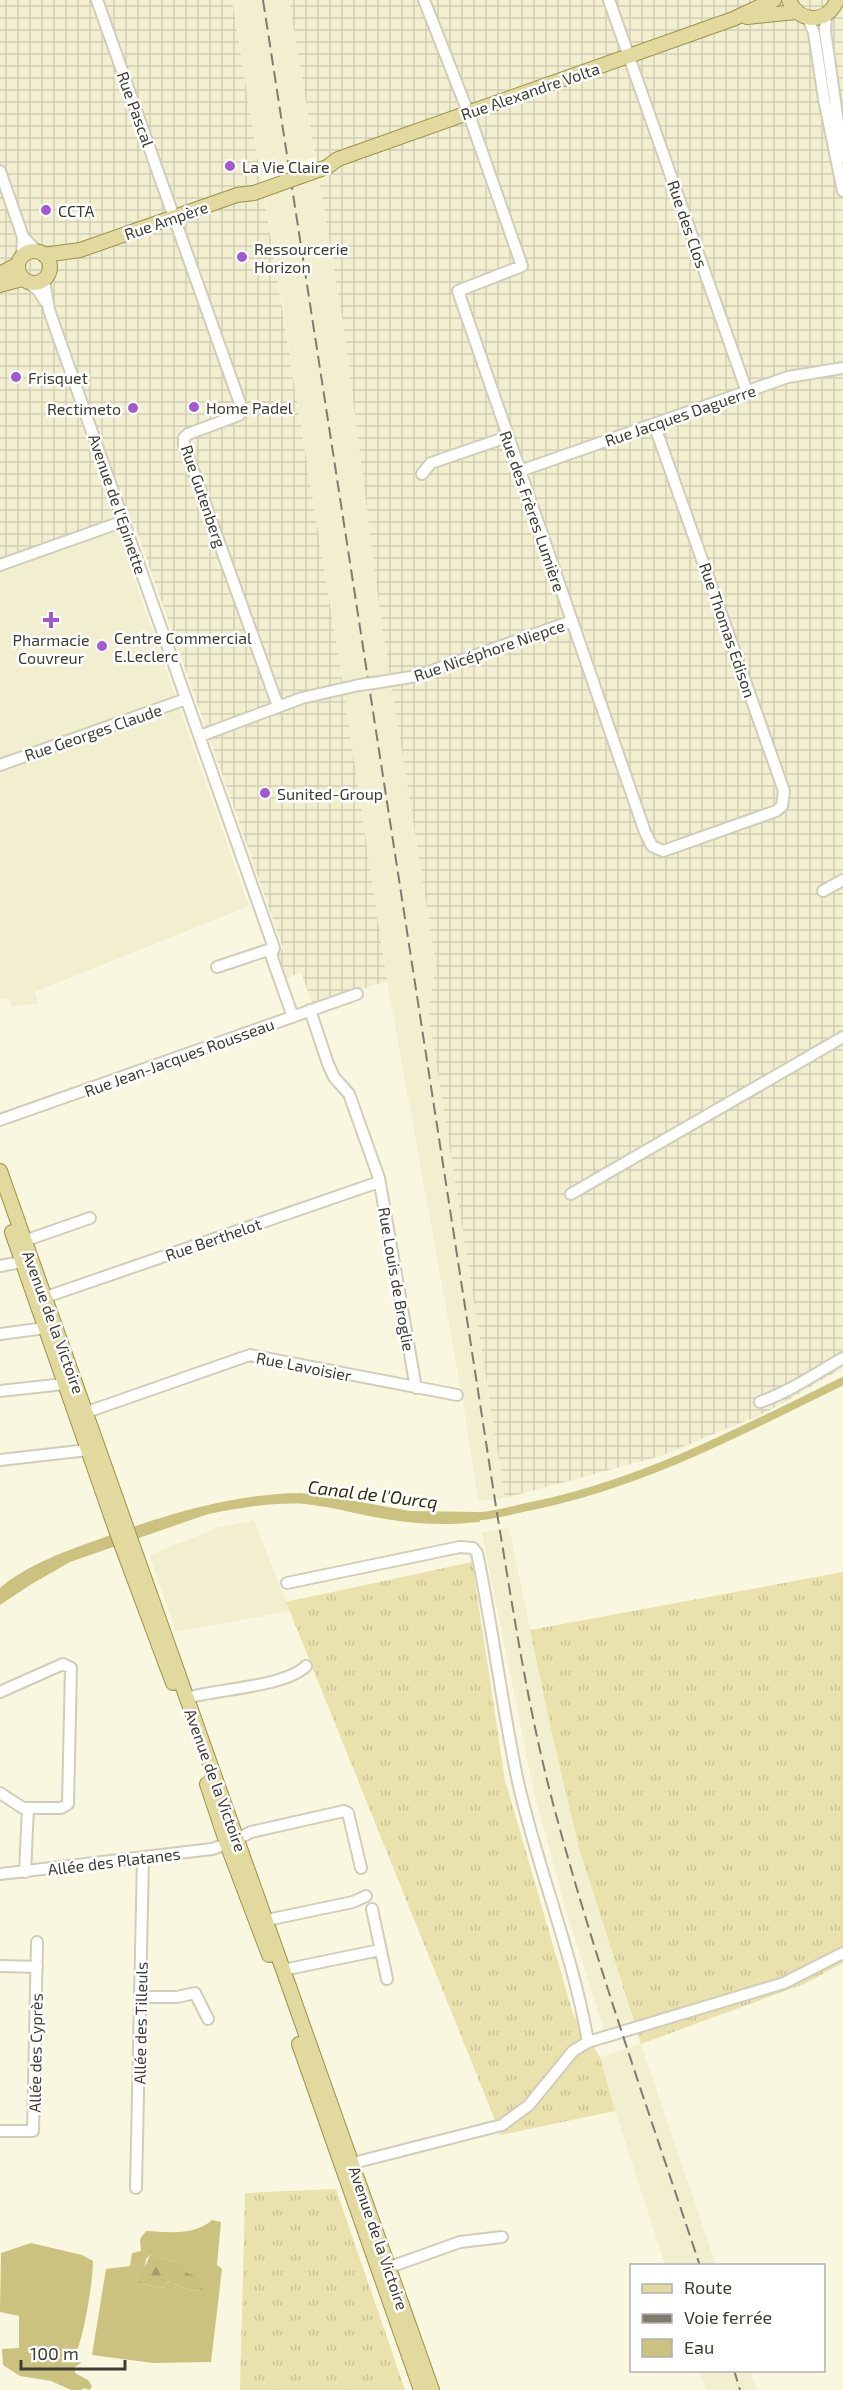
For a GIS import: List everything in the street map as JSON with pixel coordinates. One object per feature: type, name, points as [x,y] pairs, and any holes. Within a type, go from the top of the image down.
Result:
[{"type":"main road","name":"Rue Alexandre Volta","points":[[253,189],[629,57],[733,19],[774,0]]},
{"type":"main road","points":[[826,15],[837,0]]},
{"type":"main road","name":"Rue Alexandre Volta","points":[[733,19],[798,10],[826,15]]},
{"type":"main road","name":"Rue Ampère","points":[[41,253],[80,250],[253,189]]},
{"type":"main road","name":"Rue Ampère","points":[[47,274],[80,250]]},
{"type":"main road","points":[[0,274],[28,252],[41,253],[50,264],[47,274],[36,283],[25,280],[0,285]]},
{"type":"main road","points":[[20,260],[18,269],[25,280]]},
{"type":"main road","name":"Avenue de la Victoire","points":[[0,1171],[87,1412],[119,1526]]},
{"type":"main road","name":"Avenue de la Victoire","points":[[0,1195],[21,1262],[88,1450],[128,1548],[160,1618],[321,2110],[421,2390]]},
{"type":"main road","name":"Avenue de la Victoire","points":[[128,1548],[177,1695],[233,1841],[258,1894],[432,2390]]},
{"type":"street","name":"Rue Pascal","points":[[97,0],[174,217]]},
{"type":"street","points":[[424,0],[468,112]]},
{"type":"street","name":"Rue des Clos","points":[[609,0],[747,392]]},
{"type":"street","points":[[798,10],[814,33],[843,191]]},
{"type":"street","points":[[826,15],[825,31],[843,157]]},
{"type":"street","name":"Rue des Frères Lumière","points":[[468,112],[522,266],[458,291],[645,832],[652,846],[663,851],[754,820]]},
{"type":"street","points":[[0,171],[23,237],[20,260]]},
{"type":"street","name":"Rue Gutenberg","points":[[174,217],[242,409],[239,415],[188,434],[184,438],[184,445],[278,706]]},
{"type":"street","points":[[23,237],[41,253]]},
{"type":"street","name":"Avenue de l'Epinette","points":[[47,274],[49,310]]},
{"type":"street","name":"Avenue de l'Epinette","points":[[25,280],[38,290],[49,310],[200,736]]},
{"type":"street","name":"Rue Jacques Daguerre","points":[[520,471],[788,377],[843,368]]},
{"type":"street","name":"Rue Thomas Edison","points":[[654,424],[784,791],[782,806],[754,820]]},
{"type":"street","points":[[422,474],[430,463],[507,437]]},
{"type":"street","points":[[0,565],[124,522]]},
{"type":"street","name":"Rue Nicéphore Niepce","points":[[200,736],[278,706],[331,690],[417,676],[572,621]]},
{"type":"street","name":"Rue Georges Claude","points":[[0,765],[186,699]]},
{"type":"street","points":[[200,736],[274,948],[271,955],[293,1017]]},
{"type":"street","points":[[823,891],[843,880]]},
{"type":"street","points":[[218,967],[274,948]]},
{"type":"street","name":"Rue Jean-Jacques Rousseau","points":[[0,1120],[357,994]]},
{"type":"street","name":"Rue Louis de Broglie","points":[[310,1010],[334,1077],[349,1094],[363,1129],[379,1182],[416,1388]]},
{"type":"street","points":[[572,1194],[843,1037]]},
{"type":"street","name":"Rue Berthelot","points":[[46,1298],[379,1182]]},
{"type":"street","points":[[24,1241],[90,1218]]},
{"type":"street","points":[[0,1266],[21,1262]]},
{"type":"street","points":[[0,1334],[45,1328]]},
{"type":"street","name":"Rue Lavoisier","points":[[87,1412],[250,1354],[402,1386],[457,1395]]},
{"type":"street","points":[[760,1402],[808,1380],[843,1358]]},
{"type":"street","points":[[402,1386],[415,1376]]},
{"type":"street","points":[[0,1391],[64,1384]]},
{"type":"street","points":[[0,1460],[88,1450]]},
{"type":"street","points":[[287,1583],[460,1547],[473,1548],[477,1553],[518,1782],[542,1871],[582,2002],[588,2042]]},
{"type":"street","points":[[0,1692],[63,1664],[70,1668],[68,1804],[61,1808],[28,1808],[0,1793]]},
{"type":"street","points":[[186,1698],[253,1686],[300,1672],[306,1666]]},
{"type":"street","points":[[25,1872],[28,1808]]},
{"type":"street","name":"Allée des Platanes","points":[[0,1874],[212,1849],[251,1832],[344,1811],[348,1814],[361,1868]]},
{"type":"street","name":"Allée des Tilleuls","points":[[136,2188],[143,1858]]},
{"type":"street","points":[[267,1920],[353,1902],[366,1896]]},
{"type":"street","points":[[372,1910],[387,1979]]},
{"type":"street","name":"Allée des Cyprès","points":[[0,2131],[33,2131],[37,1942]]},
{"type":"street","points":[[283,1970],[380,1950]]},
{"type":"street","points":[[321,2110],[330,2119],[344,2160],[353,2164],[502,2125],[529,2104],[573,2051],[588,2042],[612,2037],[784,1983],[843,1953]]},
{"type":"street","points":[[0,1966],[37,1967]]},
{"type":"street","points":[[141,1997],[177,1997],[195,1993],[208,2019]]},
{"type":"street","points":[[347,2183],[353,2164]]},
{"type":"street","points":[[390,2267],[460,2242],[502,2237]]},
{"type":"shaded area","points":[[0,0],[232,0],[340,666],[387,981],[313,1005],[301,973],[286,978],[276,952],[283,948],[134,523],[3,566],[0,558]]},
{"type":"shaded area","points":[[232,0],[289,0],[315,157],[261,176]]},
{"type":"shaded area","points":[[289,0],[843,0],[843,1368],[767,1412],[661,1456],[505,1498],[428,1011],[436,965],[381,620],[343,322]]},
{"type":"shaded area","points":[[318,174],[343,322],[381,620],[436,965],[428,1011],[505,1498],[478,1501],[462,1396],[387,981],[340,666],[264,194]]},
{"type":"shaded area","points":[[117,529],[249,906],[35,992],[38,1003],[12,1007],[9,998],[0,999],[0,568]]},
{"type":"shaded area","points":[[254,1520],[290,1611],[176,1632],[149,1555],[217,1528]]},
{"type":"shaded area","points":[[509,1527],[553,1739],[579,1848],[634,2024],[605,2033],[567,1914],[534,1793],[487,1559],[482,1532]]},
{"type":"shaded area","points":[[641,2044],[716,2264],[665,2264],[600,2057]]},
{"type":"shaded area","points":[[699,2372],[750,2372],[757,2390],[706,2390]]},
{"type":"green space","points":[[472,1562],[505,1780],[573,2014],[600,2057],[615,2111],[501,2135],[286,1602]]},
{"type":"green space","points":[[843,1572],[843,1963],[804,1984],[641,2044],[579,1848],[530,1630]]},
{"type":"green space","points":[[336,2189],[405,2390],[240,2390],[245,2193]]},
{"type":"green space","points":[[150,2255],[179,2263],[202,2279],[202,2290],[193,2291],[167,2281],[163,2288],[137,2283],[139,2271],[145,2267]]},
{"type":"water","points":[[301,1493],[410,1511],[478,1512],[480,1522],[414,1523],[305,1504],[269,1505],[208,1514],[70,1562],[0,1605],[0,1588],[10,1580],[45,1560],[82,1546],[144,1523],[196,1508],[248,1497]]},
{"type":"water","points":[[212,2220],[221,2222],[217,2265],[222,2269],[211,2362],[153,2363],[92,2355],[106,2269],[130,2266],[132,2253],[141,2251],[140,2239],[146,2231],[180,2232],[205,2225]],"holes":[[[150,2255],[179,2263],[185,2272],[202,2279],[202,2290],[193,2291],[167,2281],[163,2288],[137,2283],[139,2272],[145,2267],[146,2259]]]},
{"type":"water","points":[[31,2243],[82,2255],[93,2261],[82,2336],[75,2355],[81,2363],[75,2367],[75,2373],[88,2380],[92,2386],[90,2390],[83,2388],[82,2390],[71,2390],[51,2381],[20,2376],[3,2365],[2,2349],[19,2348],[19,2316],[0,2312],[1,2253]]},
{"type":"waterway","name":"Canal de l'Ourcq","points":[[469,1517],[498,1514],[569,1497],[650,1471],[728,1437],[843,1381]]},
{"type":"railway","points":[[263,0],[496,1507],[529,1698],[545,1773],[588,1925],[699,2264]]},
{"type":"railway","points":[[735,2372],[740,2390]]},
{"type":"place","name":"La Vie Claire","points":[[230,166]]},
{"type":"place","name":"CCTA","points":[[46,210]]},
{"type":"place","name":"Ressourcerie Horizon","points":[[242,257]]},
{"type":"place","name":"Frisquet","points":[[16,377]]},
{"type":"place","name":"Home Padel","points":[[194,407]]},
{"type":"place","name":"Rectimeto","points":[[133,408]]},
{"type":"place","name":"Pharmacie Couvreur","points":[[51,620]]},
{"type":"place","name":"Centre Commercial E.Leclerc","points":[[102,646]]},
{"type":"place","name":"Sunited-Group","points":[[265,793]]}]
